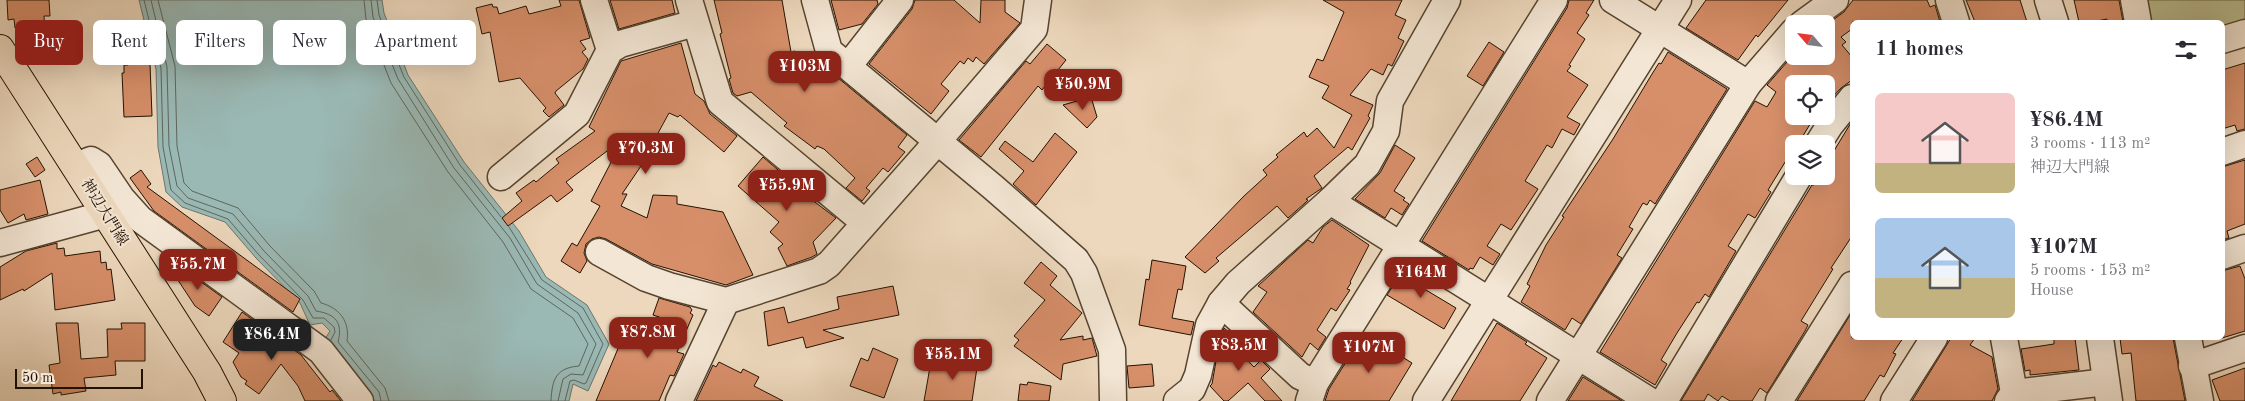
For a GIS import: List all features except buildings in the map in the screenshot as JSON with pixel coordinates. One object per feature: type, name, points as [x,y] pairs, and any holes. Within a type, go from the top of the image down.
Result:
[{"type":"main road","name":"神辺大門線","points":[[0,49],[207,372],[222,401]]},
{"type":"street","points":[[594,0],[610,50]]},
{"type":"street","points":[[815,0],[830,51],[994,188],[1076,260],[1084,273],[1112,350],[1113,401]]},
{"type":"street","points":[[849,65],[900,0]]},
{"type":"street","points":[[599,252],[646,278],[726,301],[819,271],[829,264],[1034,29],[1038,0]]},
{"type":"street","points":[[1177,401],[1192,389],[1198,375],[1209,325],[1221,303],[1238,283],[1366,165],[1382,140],[1390,101],[1447,0]]},
{"type":"street","points":[[1221,303],[1300,376],[1312,392],[1400,246],[1554,0]]},
{"type":"street","points":[[1612,0],[1748,84]]},
{"type":"street","points":[[1426,401],[1658,29],[1678,0]]},
{"type":"street","points":[[1814,15],[1835,0]]},
{"type":"street","points":[[1949,0],[1955,20]]},
{"type":"street","points":[[2048,0],[2054,20]]},
{"type":"street","points":[[2134,0],[2138,20]]},
{"type":"street","points":[[500,177],[577,114],[610,50],[692,12],[720,102],[864,222]]},
{"type":"street","points":[[2225,39],[2245,33]]},
{"type":"street","points":[[1550,401],[1748,84],[1785,41]]},
{"type":"street","points":[[1824,135],[1850,100]]},
{"type":"street","points":[[2225,151],[2245,144]]},
{"type":"street","points":[[76,166],[91,160],[99,165],[122,199],[140,219],[321,351],[360,401]]},
{"type":"street","points":[[1664,401],[1794,185]]},
{"type":"street","points":[[1330,200],[1400,246],[1650,401]]},
{"type":"street","points":[[0,243],[106,214]]},
{"type":"street","points":[[2225,255],[2245,248]]},
{"type":"street","points":[[1779,401],[1850,288]]},
{"type":"street","points":[[679,401],[726,301]]},
{"type":"street","points":[[1894,401],[1933,340]]},
{"type":"street","points":[[2004,340],[2011,397],[2108,391],[2100,340]]},
{"type":"street","points":[[2188,340],[2200,401]]},
{"type":"street","points":[[2192,366],[2245,348]]},
{"type":"green space","points":[[2137,0],[2245,0],[2245,31],[2225,37],[2225,20],[2141,20]]},
{"type":"water","points":[[139,0],[382,0],[387,20],[356,20],[356,65],[404,65],[408,75],[464,162],[519,231],[546,277],[587,305],[609,344],[588,391],[573,384],[569,401],[371,401],[325,339],[330,331],[322,323],[310,325],[300,303],[256,258],[225,222],[182,207],[166,192],[158,147],[155,65],[166,65],[166,20],[144,20]]}]
